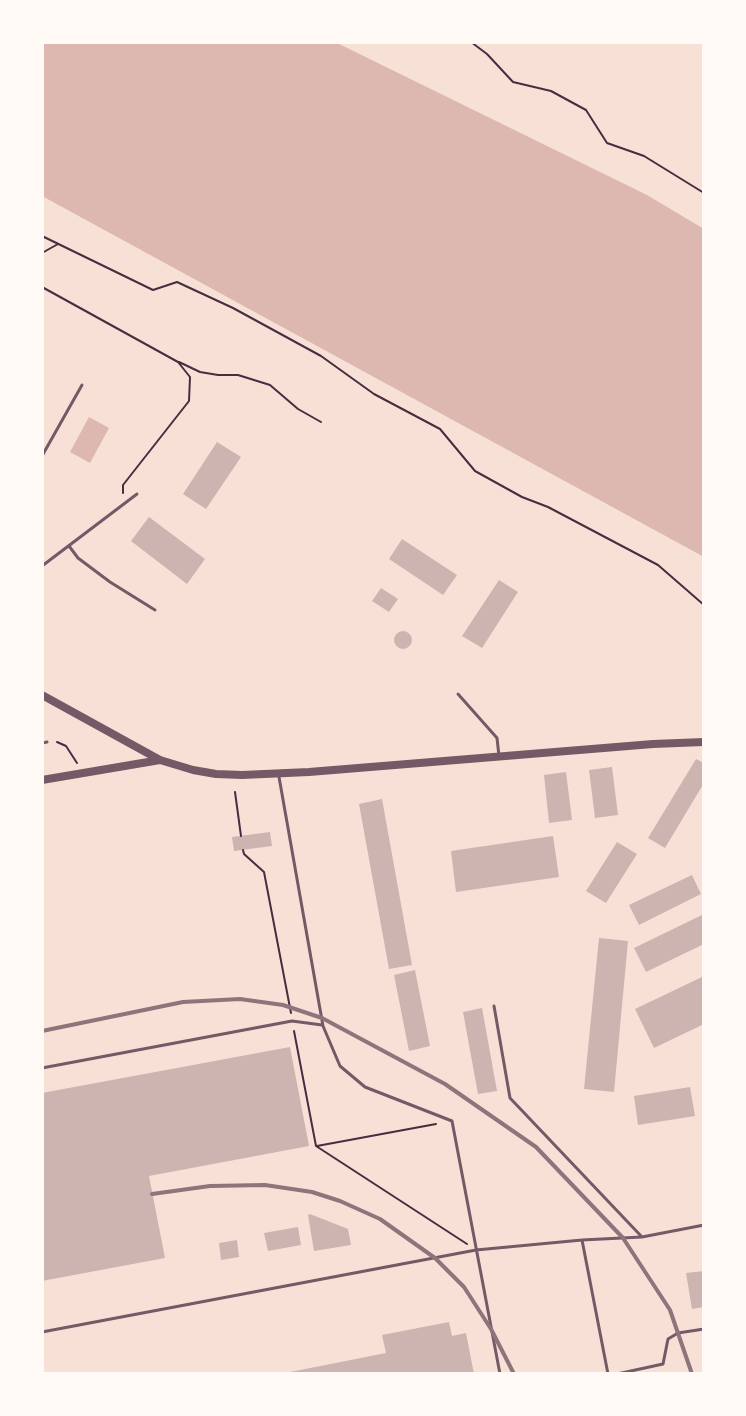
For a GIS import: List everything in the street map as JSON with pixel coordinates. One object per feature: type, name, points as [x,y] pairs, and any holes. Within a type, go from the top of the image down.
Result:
[{"type":"street","points":[[42,695],[160,760],[216,774],[279,774],[704,742]]},
{"type":"street","points":[[42,780],[160,760]]},
{"type":"lane","points":[[42,456],[82,385]]},
{"type":"lane","points":[[43,565],[137,494]]},
{"type":"lane","points":[[69,546],[78,558],[110,582],[155,610]]},
{"type":"lane","points":[[458,694],[497,738],[499,758]]},
{"type":"lane","points":[[279,774],[323,1026],[340,1066],[365,1087],[452,1121],[500,1374]]},
{"type":"lane","points":[[494,1006],[510,1098],[642,1237]]},
{"type":"lane","points":[[42,1068],[292,1021],[323,1026]]},
{"type":"lane","points":[[42,1332],[476,1250],[642,1237],[704,1225]]},
{"type":"lane","points":[[582,1240],[608,1374]]},
{"type":"lane","points":[[617,1374],[663,1364],[668,1339],[678,1333],[704,1329]]},
{"type":"path","points":[[471,42],[513,82],[551,91],[586,110],[607,143],[644,156],[704,193]]},
{"type":"path","points":[[42,236],[153,290],[177,282],[233,308],[321,356],[374,394],[440,429],[475,471],[658,565],[704,605]]},
{"type":"path","points":[[42,253],[58,244]]},
{"type":"path","points":[[42,287],[200,372],[238,375],[270,385],[298,409],[321,422]]},
{"type":"path","points":[[122,506],[123,485],[189,401],[190,377],[178,362]]},
{"type":"path","points":[[44,742],[58,742],[66,746],[78,764]]},
{"type":"path","points":[[235,792],[241,836]]},
{"type":"path","points":[[243,850],[264,872],[316,1146],[476,1250]]},
{"type":"path","points":[[316,1146],[452,1121]]},
{"type":"shaded area","points":[[42,42],[335,42],[647,195],[704,229],[704,557],[42,196]]},
{"type":"shaded area","points":[[89,417],[109,428],[90,463],[70,452]]},
{"type":"building","points":[[217,442],[241,457],[206,509],[183,494]]},
{"type":"building","points":[[149,517],[205,559],[187,584],[131,541]]},
{"type":"building","points":[[402,539],[457,575],[443,595],[389,559]]},
{"type":"building","points":[[499,580],[518,592],[482,648],[462,636]]},
{"type":"building","points":[[381,588],[398,599],[389,612],[372,601]]},
{"type":"building","points":[[403,631],[412,640],[403,649],[394,640]]},
{"type":"building","points":[[696,759],[704,763],[704,783],[665,848],[648,838]]},
{"type":"building","points":[[612,767],[618,815],[595,818],[589,770]]},
{"type":"building","points":[[566,772],[572,820],[549,823],[544,775]]},
{"type":"building","points":[[382,799],[412,965],[389,969],[359,804]]},
{"type":"building","points":[[270,832],[272,846],[234,851],[232,837]]},
{"type":"building","points":[[553,836],[559,877],[456,892],[451,851]]},
{"type":"building","points":[[617,842],[637,854],[606,903],[586,891]]},
{"type":"building","points":[[692,875],[701,894],[639,925],[629,905]]},
{"type":"building","points":[[704,914],[704,944],[646,972],[634,948]]},
{"type":"building","points":[[599,938],[628,941],[614,1092],[584,1089]]},
{"type":"building","points":[[415,970],[430,1046],[409,1051],[394,975]]},
{"type":"building","points":[[704,976],[704,1024],[654,1048],[635,1009]]},
{"type":"building","points":[[482,1008],[497,1091],[478,1094],[463,1012]]},
{"type":"building","points":[[290,1047],[309,1146],[149,1176],[165,1258],[42,1281],[42,1093]]},
{"type":"building","points":[[690,1087],[695,1116],[638,1125],[634,1096]]},
{"type":"building","points":[[310,1214],[348,1229],[351,1245],[314,1251]]},
{"type":"building","points":[[298,1227],[301,1245],[268,1251],[264,1233]]},
{"type":"building","points":[[237,1240],[239,1257],[221,1260],[219,1243]]},
{"type":"building","points":[[704,1271],[704,1307],[692,1309],[686,1273]]},
{"type":"building","points":[[449,1322],[452,1336],[466,1333],[474,1374],[285,1374],[386,1353],[382,1335]]},
{"type":"railway","points":[[42,1031],[183,1002],[240,999],[283,1005],[322,1018],[445,1084],[536,1147],[623,1238],[670,1310],[692,1374]]},
{"type":"railway","points":[[152,1194],[210,1186],[265,1185],[312,1192],[380,1219],[435,1258],[464,1287],[491,1329],[514,1374]]}]
